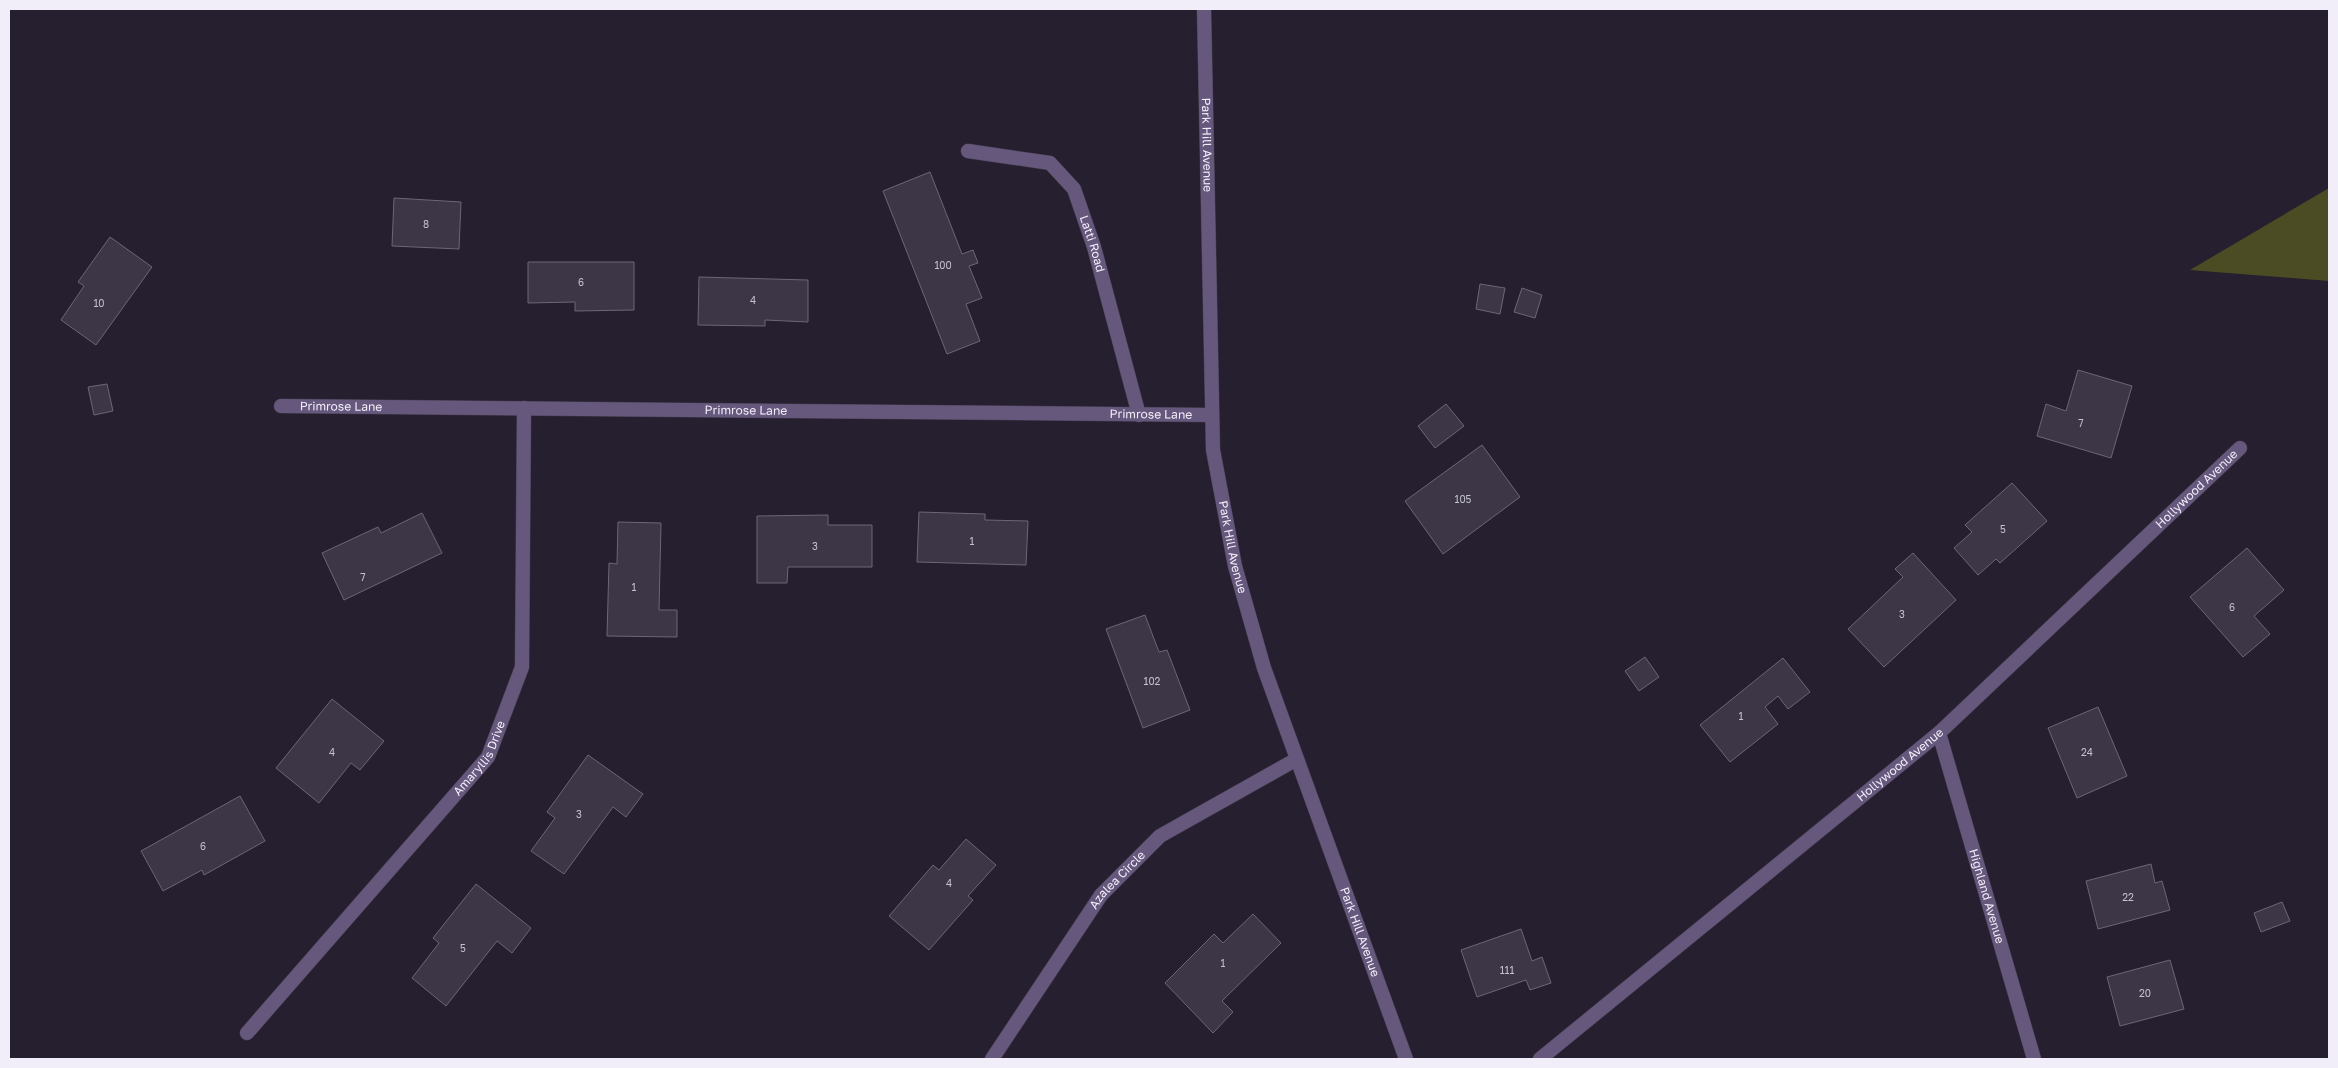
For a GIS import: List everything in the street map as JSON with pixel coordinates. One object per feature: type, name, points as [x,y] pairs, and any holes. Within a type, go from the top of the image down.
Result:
[{"type":"street","name":"Park Hill Avenue","points":[[1204,9],[1213,450],[1236,566],[1264,668],[1406,1059]]},
{"type":"street","name":"Latti Road","points":[[968,152],[1050,164],[1074,189],[1094,248],[1139,415]]},
{"type":"street","name":"Primrose Lane","points":[[280,406],[1212,415]]},
{"type":"street","name":"Amaryllis Drive","points":[[247,1033],[488,756],[522,667],[524,408]]},
{"type":"street","name":"Hollywood Avenue","points":[[1540,1059],[1939,733],[2240,448]]},
{"type":"street","name":"Highland Avenue","points":[[1939,733],[2034,1059]]},
{"type":"street","name":"Azalea Circle","points":[[992,1059],[1101,895],[1160,836],[1297,759]]},
{"type":"shaded area","points":[[2329,188],[2329,281],[2190,270]]},
{"type":"building","points":[[930,172],[962,254],[973,250],[978,263],[969,266],[982,298],[966,304],[980,341],[947,354],[883,191]]},
{"type":"building","points":[[394,198],[461,202],[459,249],[392,246]]},
{"type":"building","points":[[110,237],[152,267],[96,345],[61,320],[84,286],[78,282]]},
{"type":"building","points":[[528,262],[634,262],[634,310],[575,311],[575,302],[528,303]]},
{"type":"building","points":[[699,277],[808,280],[808,322],[765,320],[765,326],[698,325]]},
{"type":"building","points":[[1480,284],[1505,288],[1500,314],[1476,309]]},
{"type":"building","points":[[1522,288],[1542,295],[1535,318],[1514,312]]},
{"type":"building","points":[[2078,370],[2132,386],[2111,458],[2037,436],[2046,404],[2066,411]]},
{"type":"building","points":[[107,384],[113,411],[94,415],[88,387]]},
{"type":"building","points":[[1446,404],[1464,426],[1435,448],[1418,426]]},
{"type":"building","points":[[1482,445],[1520,497],[1443,554],[1405,501]]},
{"type":"building","points":[[2012,483],[2047,521],[2000,563],[1996,559],[1978,575],[1954,548],[1972,532],[1965,525]]},
{"type":"building","points":[[919,512],[985,514],[985,520],[1028,521],[1026,565],[917,562]]},
{"type":"building","points":[[422,513],[442,553],[344,600],[322,553],[378,527],[381,533]]},
{"type":"building","points":[[828,515],[828,525],[872,525],[872,567],[788,567],[787,583],[757,583],[757,516]]},
{"type":"building","points":[[618,522],[661,523],[659,610],[677,610],[677,637],[607,636],[609,563],[617,564]]},
{"type":"building","points":[[2247,548],[2284,590],[2254,616],[2270,634],[2243,657],[2190,597]]},
{"type":"building","points":[[1913,553],[1956,600],[1884,667],[1848,629],[1903,577],[1895,569]]},
{"type":"building","points":[[1145,615],[1159,652],[1167,650],[1190,710],[1143,728],[1106,629]]},
{"type":"building","points":[[1645,657],[1659,677],[1639,691],[1625,671]]},
{"type":"building","points":[[1783,658],[1810,692],[1788,709],[1778,696],[1765,707],[1778,724],[1730,762],[1700,725]]},
{"type":"building","points":[[332,699],[384,741],[360,770],[351,763],[319,803],[276,768]]},
{"type":"building","points":[[2098,707],[2127,776],[2077,798],[2048,728]]},
{"type":"building","points":[[588,755],[643,794],[626,817],[613,807],[564,874],[531,851],[555,818],[547,812]]},
{"type":"building","points":[[240,796],[265,841],[204,875],[202,870],[163,891],[141,851]]},
{"type":"building","points":[[966,839],[996,865],[968,896],[973,900],[929,950],[889,916],[933,865],[939,870]]},
{"type":"building","points":[[2151,864],[2155,883],[2162,881],[2170,910],[2098,929],[2086,881]]},
{"type":"building","points":[[476,884],[531,928],[512,953],[497,941],[446,1006],[412,978],[439,943],[433,938]]},
{"type":"building","points":[[2282,902],[2290,921],[2261,932],[2254,913]]},
{"type":"building","points":[[1253,914],[1281,943],[1222,1001],[1233,1012],[1213,1033],[1165,983],[1214,934],[1223,943]]},
{"type":"building","points":[[1521,929],[1532,961],[1542,957],[1551,983],[1530,990],[1526,980],[1477,997],[1461,950]]},
{"type":"building","points":[[2170,960],[2184,1009],[2120,1026],[2107,977]]}]
